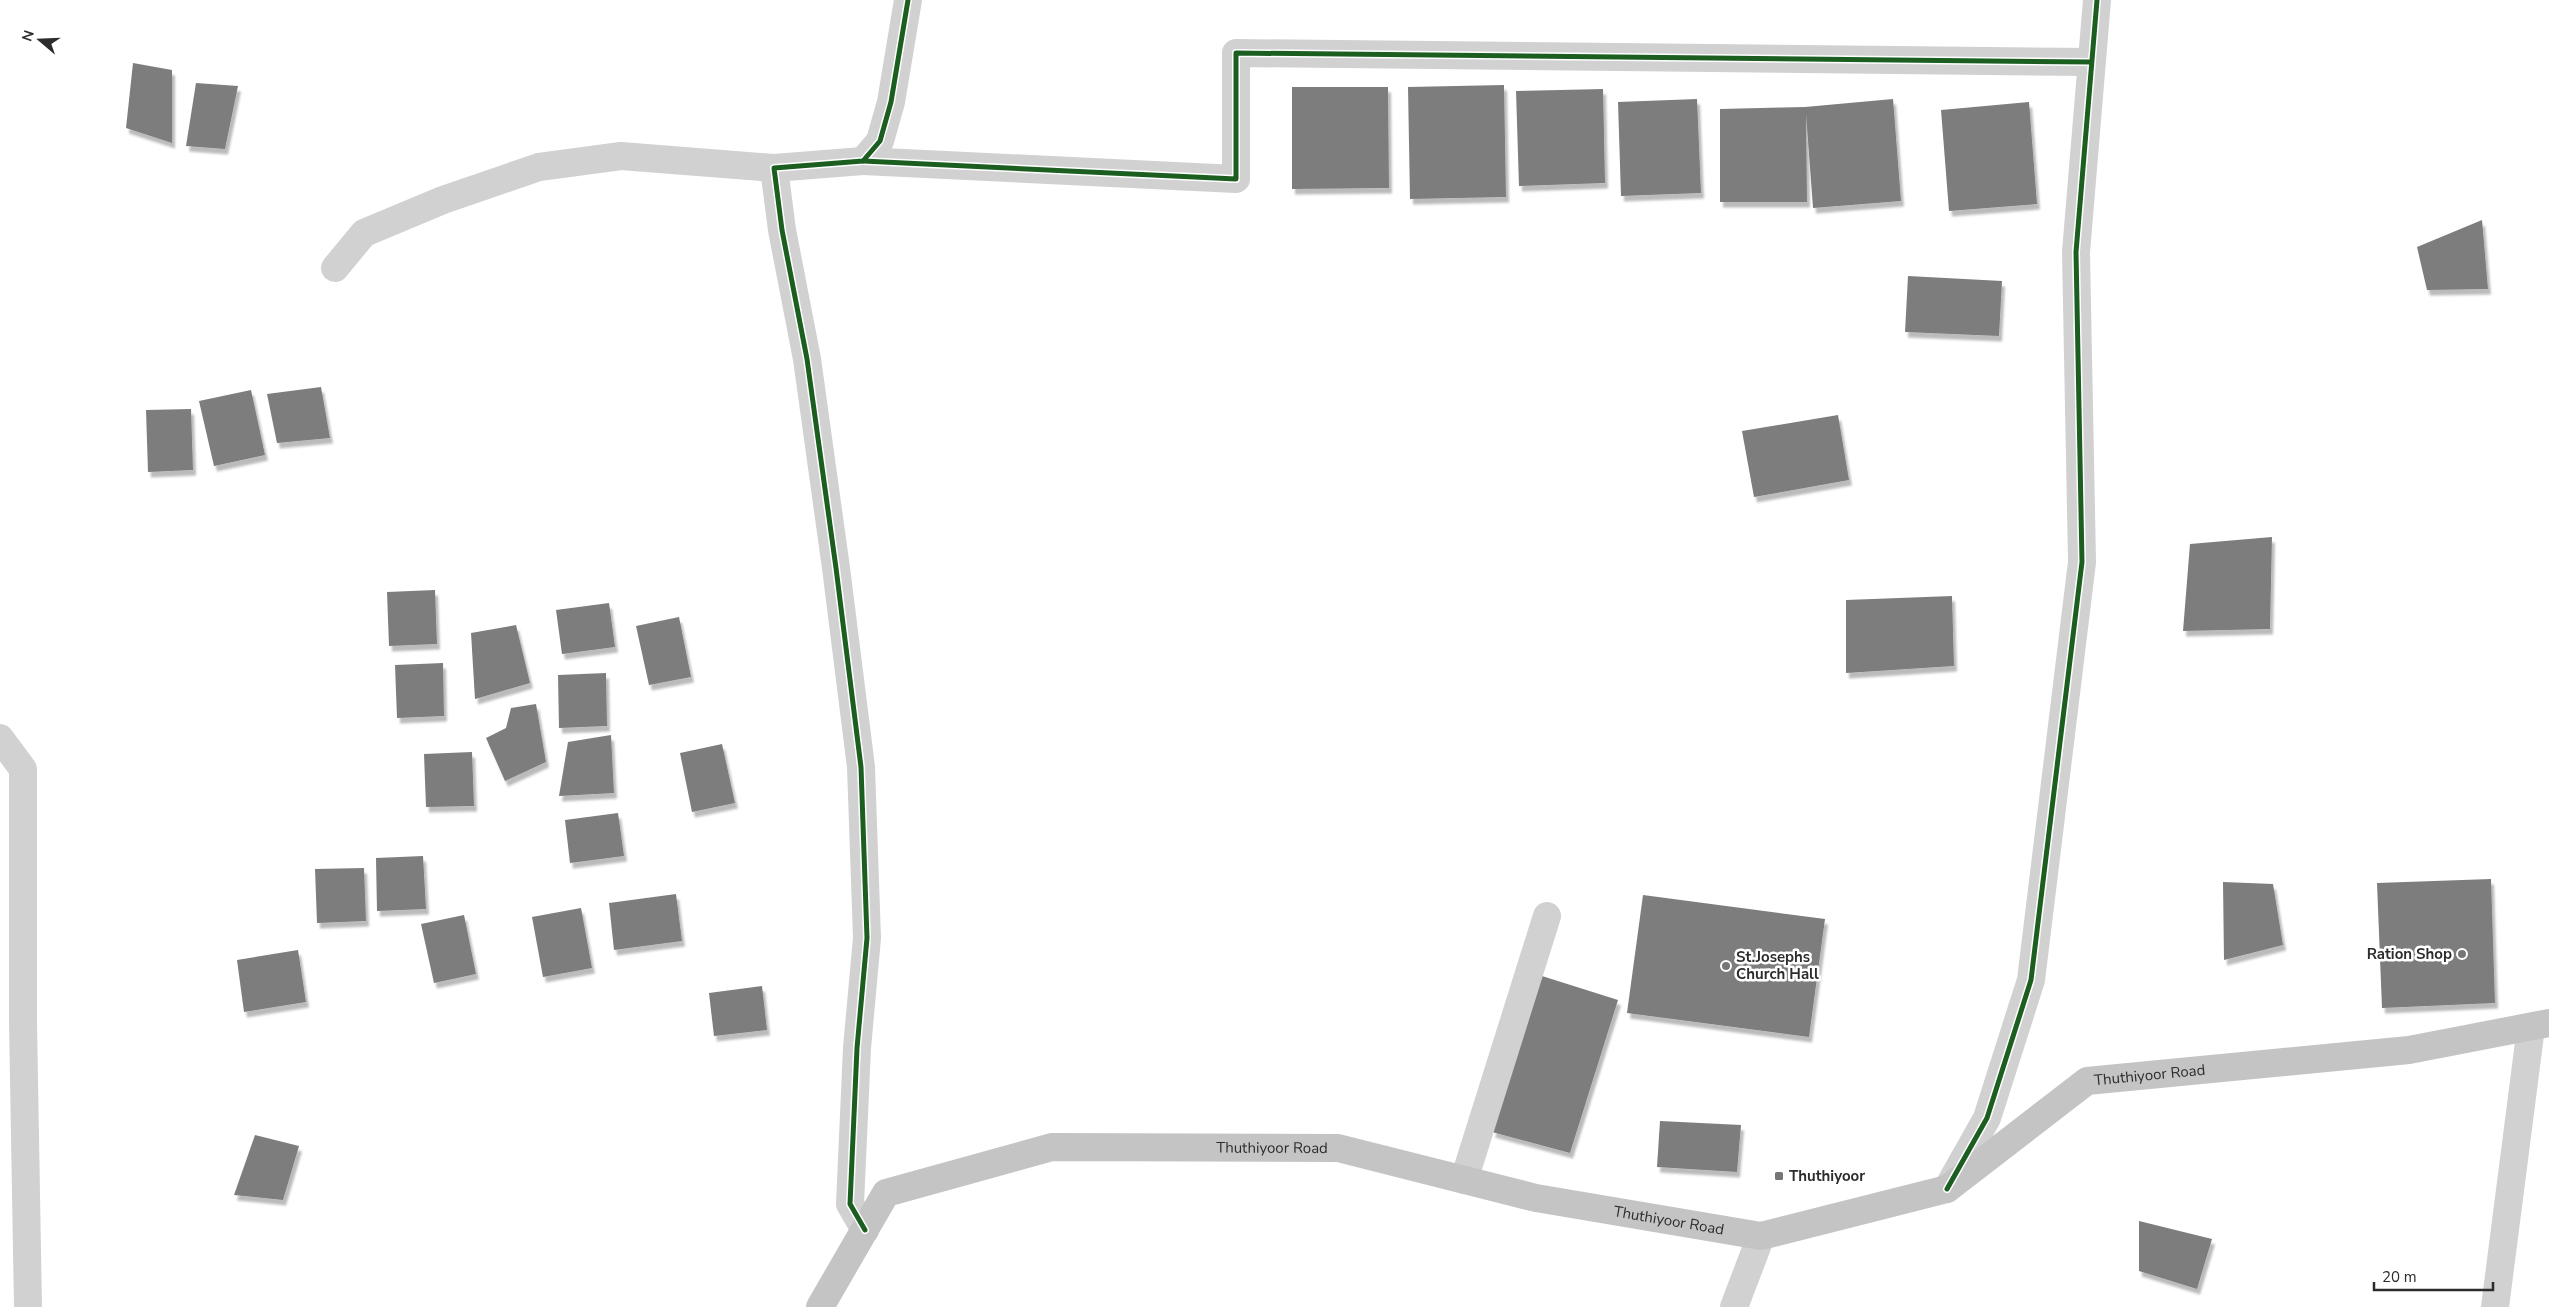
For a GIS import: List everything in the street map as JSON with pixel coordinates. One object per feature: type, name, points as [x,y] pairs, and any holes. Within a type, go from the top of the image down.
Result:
[{"type":"main road","name":"Thuthiyoor Road","points":[[820,1307],[886,1194],[1052,1147],[1338,1148],[1536,1198],[1761,1236],[1947,1189],[2087,1081],[2409,1050],[2540,1025]]},
{"type":"street","points":[[863,161],[880,141],[891,102],[908,0]]},
{"type":"street","points":[[1947,1189],[1987,1118],[2033,970],[2082,562],[2076,252],[2097,0]]},
{"type":"street","points":[[335,268],[364,233],[443,200],[539,167],[620,156],[774,168],[863,161],[1236,179],[1236,53],[2091,62]]},
{"type":"street","points":[[774,168],[782,230],[808,359],[861,767],[867,938],[857,1048],[850,1204],[865,1230]]},
{"type":"street","points":[[0,738],[24,769],[23,1022],[28,1307]]},
{"type":"street","points":[[1464,1180],[1547,916]]},
{"type":"street","points":[[2495,1307],[2540,1025]]},
{"type":"street","points":[[1734,1307],[1761,1236]]},
{"type":"building","points":[[133,63],[172,70],[172,143],[126,128]]},
{"type":"building","points":[[196,83],[238,86],[225,149],[186,146]]},
{"type":"building","points":[[1504,85],[1506,197],[1410,199],[1408,87]]},
{"type":"building","points":[[1292,87],[1388,87],[1389,188],[1292,189]]},
{"type":"building","points":[[1603,89],[1605,183],[1519,186],[1516,91]]},
{"type":"building","points":[[1697,99],[1701,193],[1621,196],[1618,102]]},
{"type":"building","points":[[1893,99],[1901,201],[1813,208],[1806,114],[1807,202],[1720,202],[1720,109],[1805,107]]},
{"type":"building","points":[[2029,102],[2037,204],[1949,211],[1941,110]]},
{"type":"building","points":[[2482,220],[2488,289],[2427,290],[2417,247]]},
{"type":"building","points":[[1908,276],[2002,281],[1999,336],[1905,332]]},
{"type":"building","points":[[321,387],[330,438],[277,443],[267,394]]},
{"type":"building","points":[[251,390],[265,455],[214,466],[199,401]]},
{"type":"building","points":[[191,409],[193,470],[148,472],[146,410]]},
{"type":"building","points":[[1838,415],[1849,480],[1754,497],[1742,431]]},
{"type":"building","points":[[2272,537],[2270,629],[2183,631],[2190,544]]},
{"type":"building","points":[[435,590],[437,644],[389,646],[387,592]]},
{"type":"building","points":[[1952,596],[1954,666],[1846,673],[1846,600]]},
{"type":"building","points":[[609,603],[615,647],[562,654],[556,610]]},
{"type":"building","points":[[679,617],[691,677],[649,685],[636,626]]},
{"type":"building","points":[[516,625],[530,683],[475,699],[471,633]]},
{"type":"building","points":[[443,663],[444,716],[397,718],[395,665]]},
{"type":"building","points":[[606,673],[607,726],[559,728],[558,675]]},
{"type":"building","points":[[536,704],[546,762],[505,781],[486,738],[506,728],[511,708]]},
{"type":"building","points":[[611,735],[614,793],[559,796],[568,742]]},
{"type":"building","points":[[722,744],[735,803],[692,812],[680,753]]},
{"type":"building","points":[[472,752],[474,806],[426,807],[424,754]]},
{"type":"building","points":[[618,813],[624,856],[570,863],[565,820]]},
{"type":"building","points":[[423,856],[426,909],[377,911],[376,858]]},
{"type":"building","points":[[364,868],[366,921],[317,923],[315,869]]},
{"type":"building","points":[[2491,879],[2495,1003],[2382,1008],[2377,883]]},
{"type":"building","points":[[2223,882],[2273,884],[2283,945],[2224,960]]},
{"type":"building","points":[[676,894],[682,941],[614,950],[609,903]]},
{"type":"building","name":"St.Josephs Church Hall","points":[[1643,895],[1825,919],[1809,1037],[1627,1013]]},
{"type":"building","points":[[581,908],[592,968],[543,977],[532,917]]},
{"type":"building","points":[[464,915],[476,974],[434,983],[421,924]]},
{"type":"building","points":[[298,950],[306,1002],[244,1012],[237,960]]},
{"type":"building","points":[[1542,976],[1618,1000],[1570,1153],[1492,1132]]},
{"type":"building","points":[[762,986],[767,1030],[714,1036],[709,993]]},
{"type":"building","points":[[1660,1121],[1741,1125],[1737,1172],[1657,1167]]},
{"type":"building","points":[[255,1135],[299,1146],[283,1200],[234,1195]]},
{"type":"building","points":[[2139,1221],[2212,1239],[2197,1289],[2139,1271]]},
{"type":"cycle path","points":[[865,1230],[850,1204],[857,1048],[867,938],[861,767],[807,359],[782,230],[774,168],[863,161],[880,141],[891,102],[908,0]]},
{"type":"cycle path","points":[[1947,1189],[1987,1118],[2031,980],[2082,562],[2076,252],[2097,0]]},
{"type":"cycle path","points":[[863,161],[1236,179],[1236,53],[2091,62]]},
{"type":"place","name":"Ration Shop","points":[[2462,954]]},
{"type":"place","name":"St.Josephs Church Hall","points":[[1726,966]]},
{"type":"place","name":"Thuthiyoor","points":[[1779,1176]]}]
